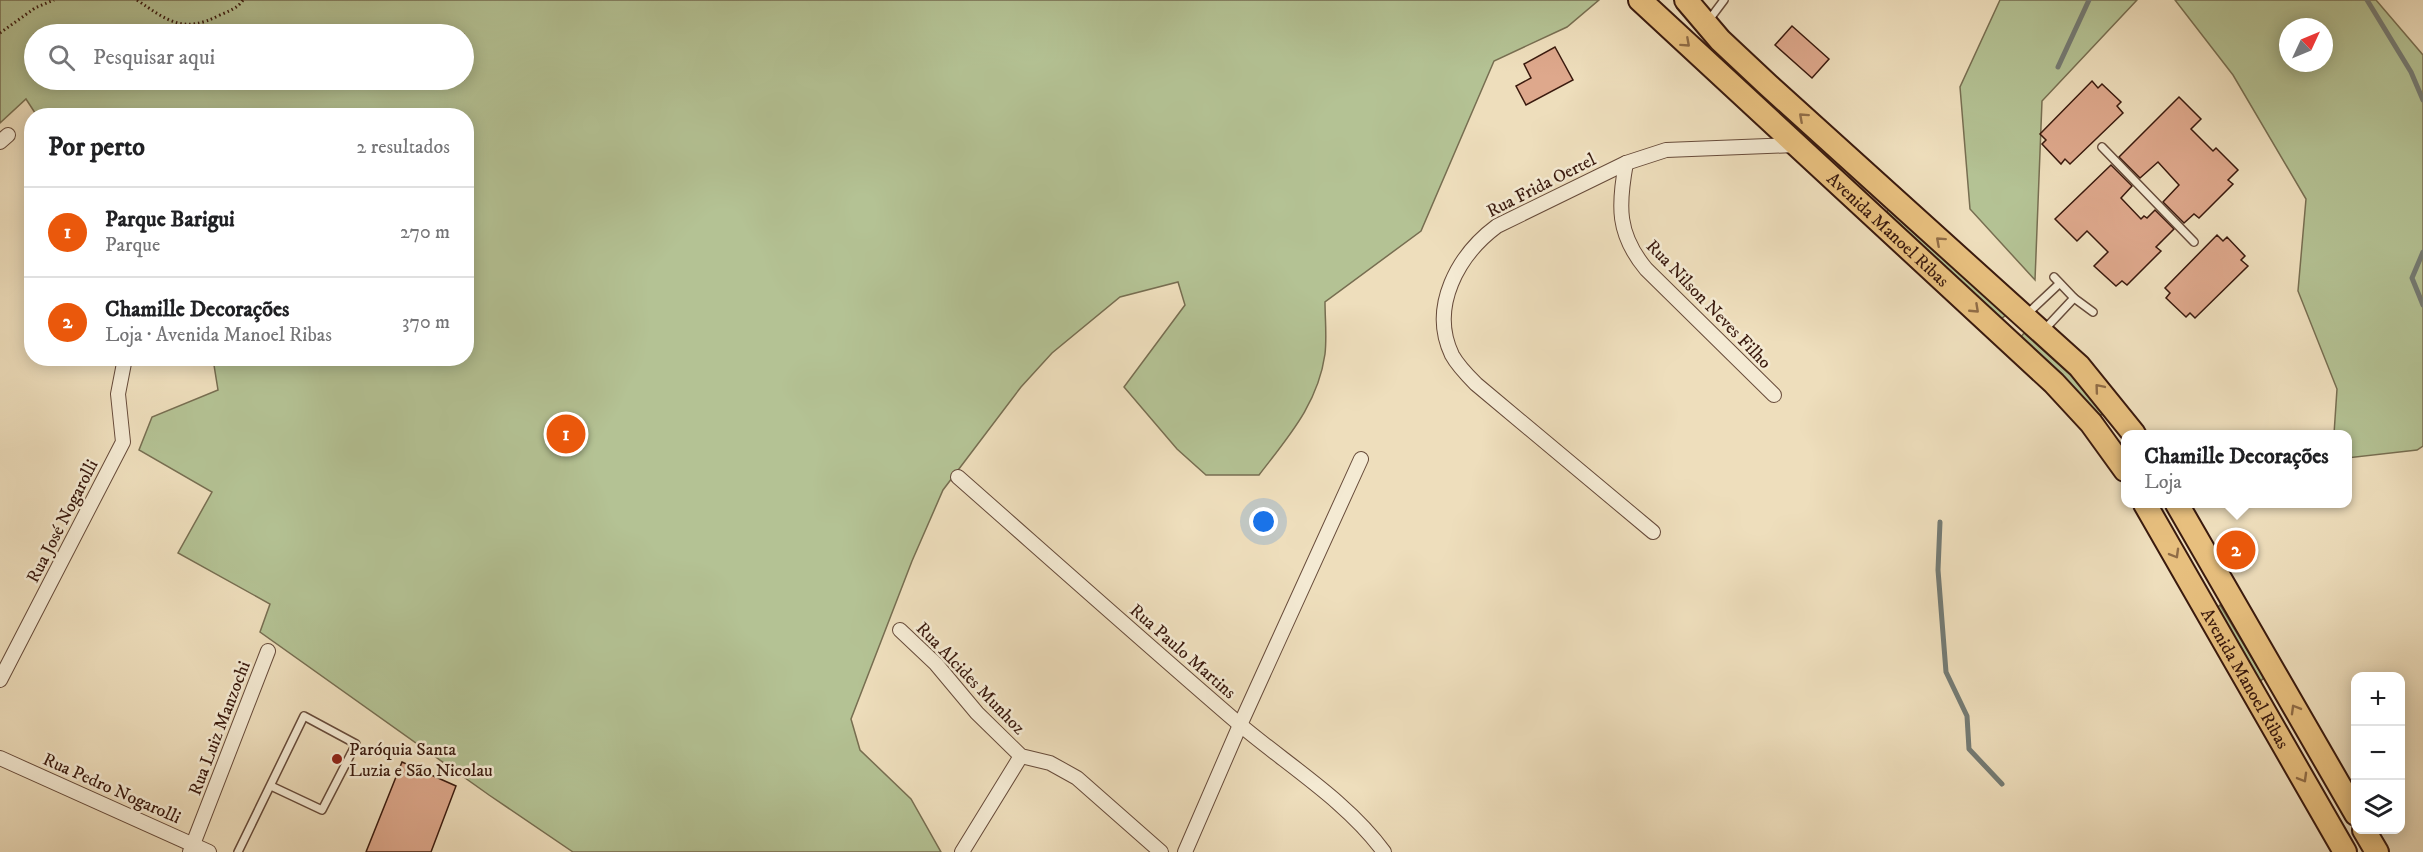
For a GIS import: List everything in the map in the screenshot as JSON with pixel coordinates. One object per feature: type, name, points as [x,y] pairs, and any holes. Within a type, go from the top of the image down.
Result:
[{"type":"main road","name":"Avenida Manoel Ribas","points":[[1640,0],[2054,383],[2091,423],[2121,464]]},
{"type":"main road","name":"Avenida Manoel Ribas","points":[[1686,0],[1706,24],[1768,86],[2042,332],[2097,386],[2130,430]]},
{"type":"main road","points":[[1715,71],[1753,93],[1768,86]]},
{"type":"main road","points":[[1796,145],[1809,142],[1846,156]]},
{"type":"main road","name":"Avenida Manoel Ribas","points":[[2148,508],[2345,852]]},
{"type":"main road","points":[[2152,508],[2178,525],[2183,513]]},
{"type":"main road","name":"Avenida Manoel Ribas","points":[[2183,513],[2351,807]]},
{"type":"main road","points":[[2366,834],[2377,852]]},
{"type":"street","name":"Rua Frida Oertel","points":[[1653,532],[1462,370],[1452,355],[1445,332],[1444,312],[1447,294],[1464,258],[1482,237],[1510,218],[1626,163],[1645,155],[1677,148],[1796,145]]},
{"type":"street","name":"Rua Nilson Neves Filho","points":[[1626,163],[1622,186],[1622,223],[1633,253],[1646,269],[1774,395]]},
{"type":"street","name":"Rua José Nogarolli","points":[[0,680],[123,442],[118,394],[123,366]]},
{"type":"street","points":[[1185,852],[1361,459]]},
{"type":"street","name":"Rua Paulo Martins","points":[[958,477],[1240,725],[1299,771],[1363,827],[1384,852]]},
{"type":"street","name":"Rua Alcides Munhoz","points":[[900,630],[936,664],[1021,756],[1050,763],[1077,778],[1161,852]]},
{"type":"street","name":"Rua Luiz Manzochi","points":[[191,848],[268,651]]},
{"type":"street","points":[[962,852],[1021,756]]},
{"type":"street","name":"Rua Pedro Nogarolli","points":[[0,758],[191,848],[209,852]]},
{"type":"lane","points":[[1706,24],[1724,0]]},
{"type":"lane","points":[[2102,147],[2194,242]]},
{"type":"lane","points":[[2054,277],[2074,298],[2093,312]]},
{"type":"lane","points":[[2024,316],[2059,284]]},
{"type":"lane","points":[[2042,332],[2074,298]]},
{"type":"lane","points":[[238,852],[304,716],[356,744],[322,810],[271,786]]},
{"type":"path","points":[[0,33],[35,8],[54,0]]},
{"type":"path","points":[[137,0],[165,19],[181,24],[203,24],[239,6],[243,0]]},
{"type":"green space","points":[[0,0],[1599,0],[1567,27],[1494,61],[1421,231],[1325,302],[1325,354],[1316,389],[1300,419],[1259,475],[1206,475],[1177,449],[1124,387],[1185,305],[1178,282],[1120,297],[1052,353],[1021,387],[943,490],[912,561],[851,719],[860,750],[911,799],[941,852],[573,852],[260,632],[270,604],[178,553],[212,492],[139,450],[152,417],[218,390],[214,366],[474,366],[474,108],[32,108],[26,99],[0,123]]},
{"type":"green space","points":[[2000,0],[2137,0],[2042,101],[2035,280],[1970,209],[1960,87]]},
{"type":"green space","points":[[2175,0],[2376,0],[2423,55],[2423,446],[2417,450],[2352,457],[2352,430],[2334,430],[2337,389],[2298,291],[2306,199],[2233,75]]},
{"type":"green space","points":[[1889,209],[2006,315],[2001,319],[1885,214]]},
{"type":"green space","points":[[2024,333],[2074,378],[2104,414],[2097,416],[2071,386],[2021,337]]},
{"type":"green space","points":[[2220,605],[2264,678],[2259,682],[2216,609]]},
{"type":"building","points":[[1792,26],[1829,59],[1812,78],[1775,45]]},
{"type":"building","points":[[1555,47],[1573,80],[1526,105],[1516,86],[1531,78],[1524,64]]},
{"type":"building","points":[[2092,81],[2098,88],[2102,84],[2121,102],[2117,106],[2123,113],[2070,164],[2065,159],[2061,164],[2042,144],[2046,140],[2040,134]]},
{"type":"building","points":[[2179,97],[2201,119],[2191,129],[2213,151],[2216,148],[2238,170],[2228,180],[2233,184],[2199,218],[2194,214],[2184,223],[2163,202],[2179,185],[2158,162],[2140,178],[2119,157]]},
{"type":"building","points":[[2111,165],[2132,186],[2121,198],[2141,219],[2144,216],[2147,218],[2155,210],[2174,229],[2156,247],[2161,251],[2127,285],[2122,281],[2116,286],[2094,266],[2108,252],[2087,231],[2077,241],[2055,219]]},
{"type":"building","points":[[2217,235],[2223,241],[2227,237],[2245,256],[2241,260],[2248,266],[2195,318],[2190,313],[2186,317],[2166,298],[2170,293],[2165,288]]},
{"type":"building","name":"Paróquia Santa Luzia e São Nicolau","points":[[402,762],[456,786],[431,852],[366,852]]},
{"type":"waterway","points":[[2058,67],[2089,0]]},
{"type":"waterway","points":[[2367,0],[2411,72],[2423,100]]},
{"type":"waterway","points":[[2423,252],[2412,278],[2423,305]]},
{"type":"waterway","points":[[1940,522],[1938,570],[1946,672],[1967,716],[1969,749],[2002,784]]},
{"type":"place","name":"Parque Barigui","points":[[566,434]]},
{"type":"place","name":"Chamille Decorações","points":[[2236,550]]},
{"type":"place","name":"Paróquia Santa Luzia e São Nicolau","points":[[337,759]]}]
